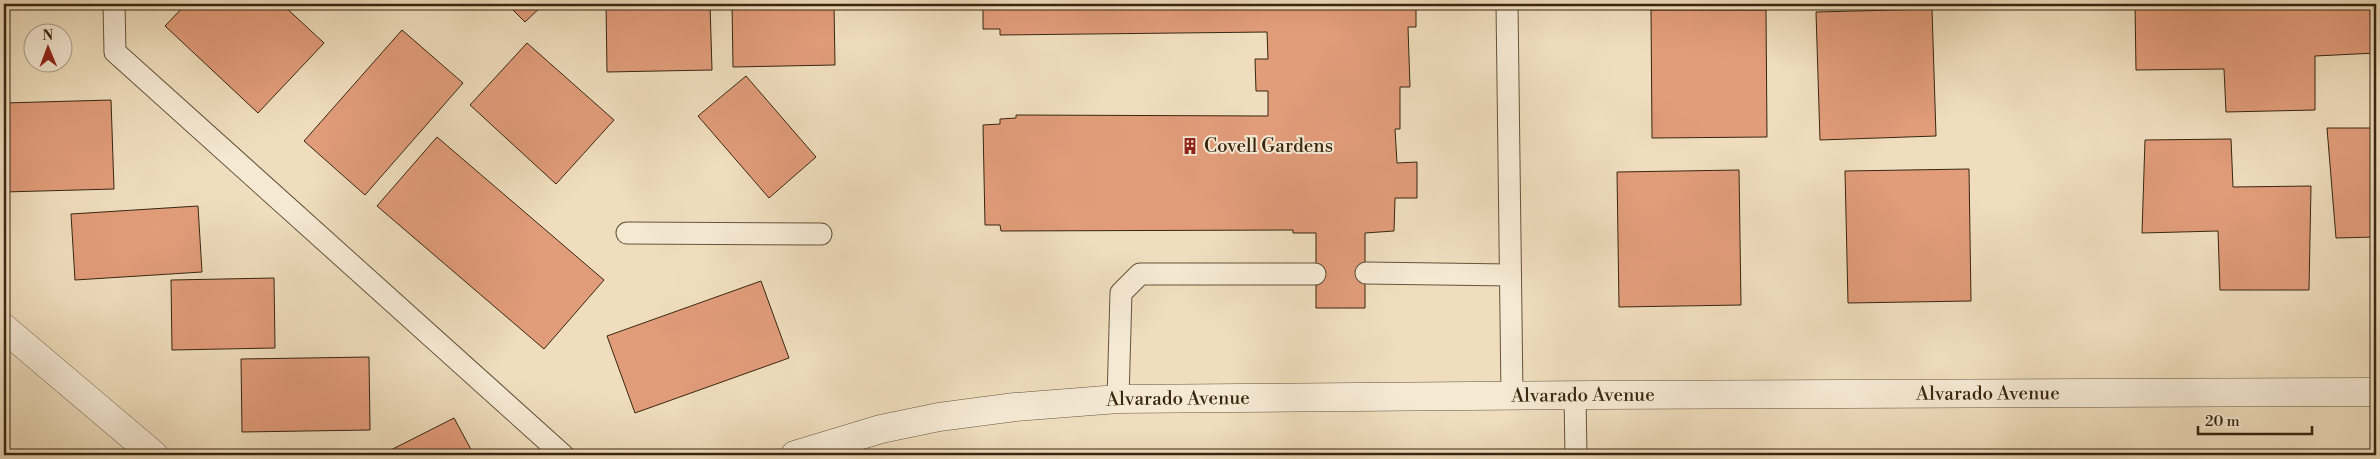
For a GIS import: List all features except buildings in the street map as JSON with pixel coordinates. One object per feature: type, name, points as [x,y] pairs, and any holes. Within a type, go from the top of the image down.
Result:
[{"type":"street","points":[[4,328],[154,455]]},
{"type":"street","name":"Alvarado Avenue","points":[[795,455],[881,429],[939,417],[1015,407],[1118,399],[1512,395],[2376,392]]},
{"type":"lane","points":[[114,4],[115,52],[562,455]]},
{"type":"lane","points":[[1508,4],[1512,395]]},
{"type":"lane","points":[[627,233],[821,234]]},
{"type":"lane","points":[[1366,273],[1510,275]]},
{"type":"lane","points":[[1118,399],[1121,293],[1140,274],[1315,274]]},
{"type":"lane","points":[[1575,396],[1576,455]]},
{"type":"place","name":"Covell Gardens","points":[[1190,146]]}]
